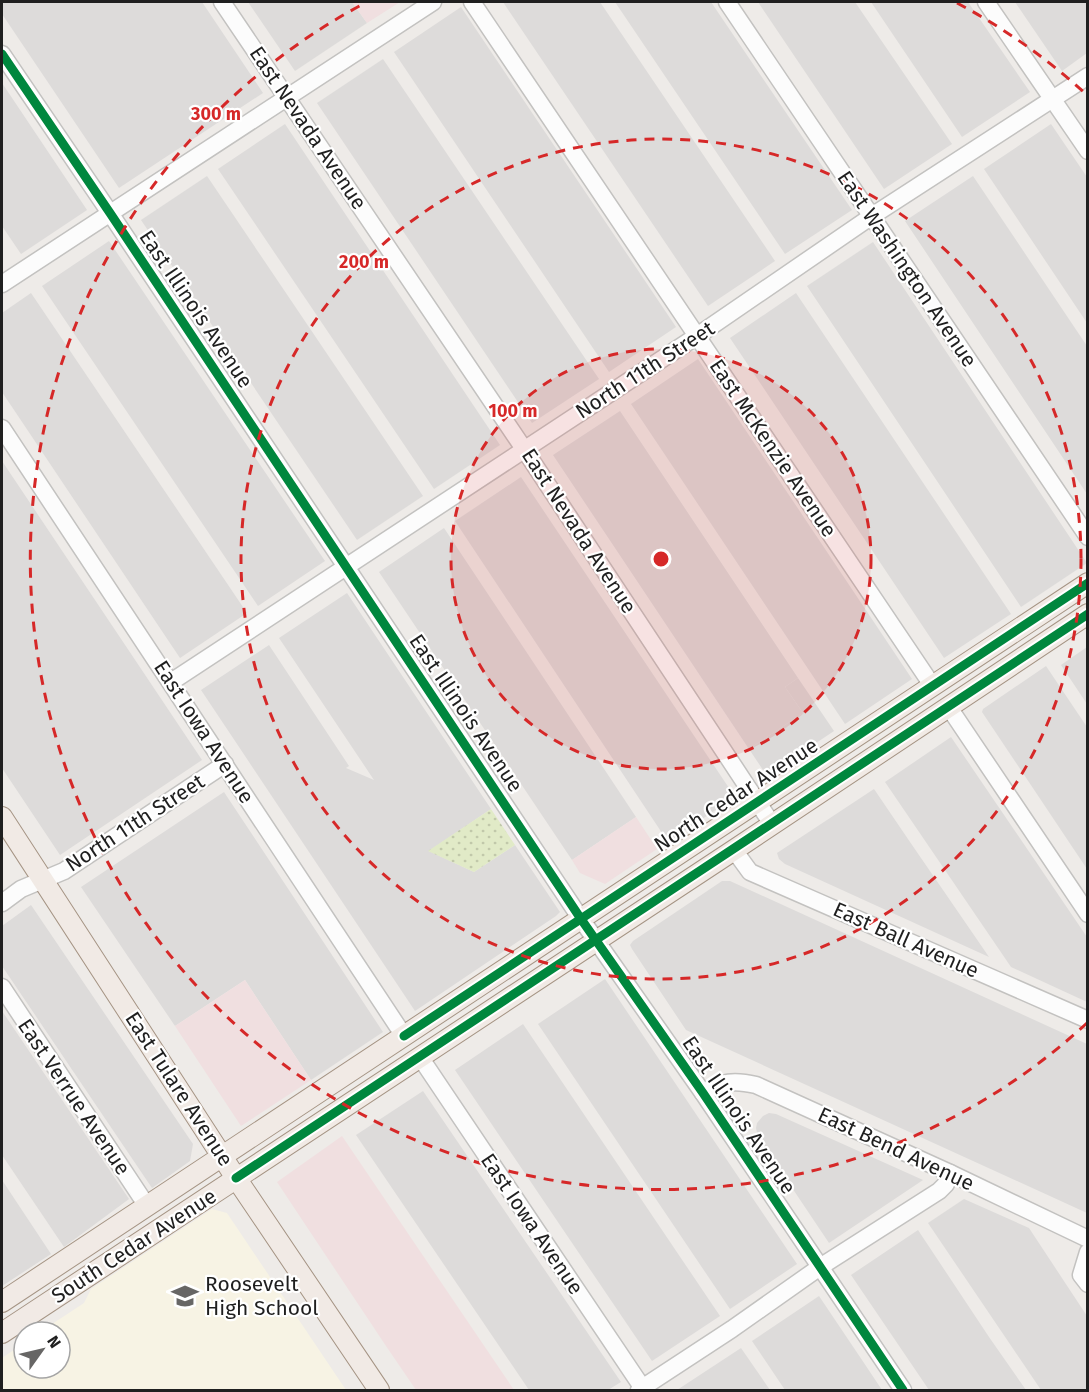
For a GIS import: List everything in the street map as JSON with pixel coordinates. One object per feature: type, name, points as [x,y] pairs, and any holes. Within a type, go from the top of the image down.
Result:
[{"type":"main road","name":"North Cedar Avenue","points":[[222,1156],[1088,583]]},
{"type":"main road","name":"North Cedar Avenue","points":[[236,1178],[1088,614]]},
{"type":"main road","points":[[948,706],[948,698],[954,686],[1006,650],[1020,627]]},
{"type":"main road","points":[[860,765],[867,748],[926,707],[931,699],[932,685]]},
{"type":"main road","name":"East Tulare Avenue","points":[[2,817],[236,1178],[379,1390]]},
{"type":"main road","points":[[420,1057],[420,1048],[424,1041],[481,1001],[531,953]]},
{"type":"main road","name":"South Cedar Avenue","points":[[2,1302],[222,1156]]},
{"type":"main road","name":"South Cedar Avenue","points":[[2,1333],[236,1178]]},
{"type":"street","name":"East Nevada Avenue","points":[[222,2],[524,449],[772,824]]},
{"type":"street","points":[[2,285],[433,2]]},
{"type":"street","name":"East McKenzie Avenue","points":[[472,2],[932,685]]},
{"type":"street","name":"East Washington Avenue","points":[[727,2],[1088,537]]},
{"type":"street","points":[[987,2],[1088,151]]},
{"type":"street","name":"East Illinois Avenue","points":[[2,54],[581,920],[703,1093],[903,1390]]},
{"type":"street","name":"North 11th Street","points":[[171,682],[697,336],[872,216],[1088,76]]},
{"type":"street","name":"East Iowa Avenue","points":[[2,428],[404,1036]]},
{"type":"street","points":[[948,706],[1088,914]]},
{"type":"street","name":"North 11th Street","points":[[2,903],[21,889],[64,871],[225,764]]},
{"type":"street","name":"East Ball Avenue","points":[[734,850],[750,872],[1088,1020]]},
{"type":"street","name":"East Verrue Avenue","points":[[2,987],[147,1206]]},
{"type":"street","name":"East Iowa Avenue","points":[[420,1057],[641,1390]]},
{"type":"street","name":"East Bend Avenue","points":[[703,1093],[724,1082],[738,1081],[756,1085],[950,1173],[1088,1239]]},
{"type":"street","points":[[641,1390],[820,1267],[939,1191],[946,1184],[950,1173]]},
{"type":"street","points":[[1088,1252],[1082,1275],[1088,1284]]},
{"type":"shaded area","points":[[2,2],[202,2],[263,93],[119,188],[2,14]]},
{"type":"shaded area","points":[[248,2],[352,2],[367,23],[295,71]]},
{"type":"shaded area","points":[[352,2],[400,2],[367,23]]},
{"type":"shaded area","points":[[503,2],[600,2],[775,261],[708,306]]},
{"type":"shaded area","points":[[615,2],[711,2],[852,210],[785,254]]},
{"type":"shaded area","points":[[758,2],[855,2],[952,144],[884,189]]},
{"type":"shaded area","points":[[871,2],[968,2],[1030,92],[962,137]]},
{"type":"shaded area","points":[[1015,2],[1087,2],[1087,53],[1062,71]]},
{"type":"shaded area","points":[[461,7],[676,327],[609,372],[394,52]]},
{"type":"shaded area","points":[[383,59],[599,379],[532,423],[317,103]]},
{"type":"shaded area","points":[[2,83],[87,210],[21,254],[2,226]]},
{"type":"shaded area","points":[[285,124],[500,445],[434,489],[218,169]]},
{"type":"shaded area","points":[[1051,124],[1087,177],[1087,323],[984,169]]},
{"type":"shaded area","points":[[207,176],[423,496],[357,540],[141,220]]},
{"type":"shaded area","points":[[973,176],[1087,346],[1087,494],[905,221]]},
{"type":"shaded area","points":[[109,241],[325,561],[258,606],[42,286]]},
{"type":"shaded area","points":[[873,242],[1087,563],[1021,607],[807,286]]},
{"type":"shaded area","points":[[31,293],[247,613],[180,658],[2,392],[2,313]]},
{"type":"shaded area","points":[[796,293],[1011,614],[944,658],[730,338]]},
{"type":"shaded area","points":[[698,359],[912,679],[845,724],[631,404]]},
{"type":"shaded area","points":[[620,411],[798,678],[785,687],[803,713],[749,749],[553,455]]},
{"type":"shaded area","points":[[2,461],[202,760],[60,855],[2,768]]},
{"type":"shaded area","points":[[521,477],[735,797],[668,842],[455,521]]},
{"type":"shaded area","points":[[444,528],[636,817],[572,860],[379,572]]},
{"type":"shaded area","points":[[347,593],[491,809],[429,851],[474,872],[515,845],[560,912],[415,1011],[201,690],[269,645],[349,766],[346,768],[374,780],[279,638]]},
{"type":"shaded area","points":[[1087,647],[1087,704],[1061,665]]},
{"type":"shaded area","points":[[1046,666],[1087,727],[1087,869],[982,712],[983,709]]},
{"type":"shaded area","points":[[798,678],[834,731],[767,776],[749,749],[803,713],[785,687]]},
{"type":"shaded area","points":[[951,737],[1087,937],[1087,1002],[1011,967],[885,782]]},
{"type":"shaded area","points":[[874,789],[989,957],[785,864],[779,859],[777,853]]},
{"type":"shaded area","points":[[224,792],[383,1032],[311,1080],[245,980],[175,1026],[81,887]]},
{"type":"shaded area","points":[[636,817],[657,849],[605,884],[580,873],[572,860]]},
{"type":"shaded area","points":[[722,881],[730,881],[1087,1044],[1087,1213],[686,1030],[630,945]]},
{"type":"shaded area","points":[[31,905],[193,1144],[190,1161],[152,1188],[2,966],[2,926]]},
{"type":"shaded area","points":[[605,979],[797,1264],[730,1309],[538,1024]]},
{"type":"shaded area","points":[[245,980],[311,1080],[241,1126],[175,1026]]},
{"type":"shaded area","points":[[2,1011],[129,1199],[64,1247],[2,1155]]},
{"type":"shaded area","points":[[523,1024],[720,1316],[652,1361],[455,1070]]},
{"type":"shaded area","points":[[423,1091],[621,1382],[608,1390],[529,1390],[356,1135]]},
{"type":"shaded area","points":[[769,1113],[776,1114],[923,1180],[829,1243],[758,1137],[757,1123]]},
{"type":"shaded area","points":[[342,1136],[514,1390],[416,1390],[386,1346],[277,1182]]},
{"type":"shaded area","points":[[2,1180],[51,1254],[2,1286]]},
{"type":"shaded area","points":[[964,1199],[1029,1228],[1087,1316],[1087,1390],[1041,1390],[928,1223]]},
{"type":"shaded area","name":"Roosevelt High School","points":[[212,1209],[227,1213],[346,1390],[2,1390],[2,1358],[12,1351],[12,1380],[72,1380],[72,1320],[58,1320],[84,1303],[91,1289]]},
{"type":"shaded area","points":[[918,1230],[1026,1390],[929,1390],[851,1275]]},
{"type":"shaded area","points":[[819,1296],[882,1390],[785,1390],[752,1341]]},
{"type":"shaded area","points":[[741,1348],[770,1390],[677,1390]]},
{"type":"green space","points":[[491,809],[515,845],[474,872],[428,851]]},
{"type":"cycle path","points":[[2,54],[581,919],[703,1093],[903,1390]]},
{"type":"cycle path","points":[[404,1036],[1088,583]]},
{"type":"cycle path","points":[[236,1178],[1088,614]]},
{"type":"place","name":"Roosevelt High School","points":[[185,1296]]}]
